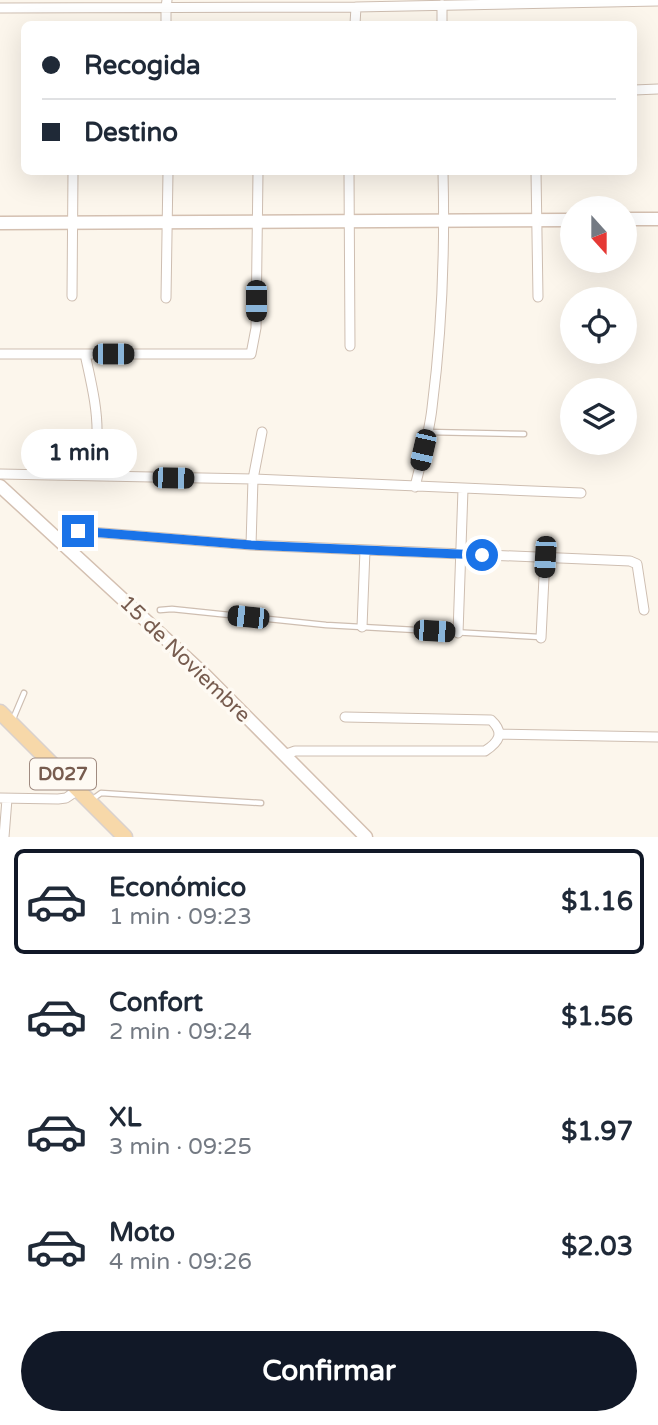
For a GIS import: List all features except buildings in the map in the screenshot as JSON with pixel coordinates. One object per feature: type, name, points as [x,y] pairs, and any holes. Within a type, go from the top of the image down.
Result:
[{"type":"main road","name":"D027","points":[[0,712],[125,837]]},
{"type":"street","points":[[0,8],[29,4],[260,4],[356,7],[658,1]]},
{"type":"street","points":[[442,5],[442,21]]},
{"type":"street","points":[[355,21],[356,7]]},
{"type":"street","points":[[637,90],[658,89]]},
{"type":"street","points":[[72,296],[73,175]]},
{"type":"street","points":[[166,298],[168,175]]},
{"type":"street","points":[[0,354],[251,354],[256,328],[258,175]]},
{"type":"street","points":[[349,175],[350,346]]},
{"type":"street","points":[[415,487],[432,411],[444,220],[443,175]]},
{"type":"street","points":[[536,175],[538,297]]},
{"type":"street","points":[[637,219],[658,219]]},
{"type":"street","points":[[0,223],[560,220]]},
{"type":"street","points":[[85,354],[95,398],[97,438],[93,476]]},
{"type":"street","points":[[251,545],[253,479],[262,432]]},
{"type":"street","points":[[0,474],[253,479],[581,493]]},
{"type":"street","name":"15 de Noviembre","points":[[0,486],[205,675],[366,837]]},
{"type":"street","points":[[458,633],[463,489]]},
{"type":"street","points":[[59,540],[78,531],[251,545],[630,561],[637,564],[644,610]]},
{"type":"street","points":[[362,627],[365,550]]},
{"type":"street","points":[[541,638],[545,557]]},
{"type":"street","points":[[284,755],[295,751],[485,751],[496,744],[499,734],[497,726],[491,720],[345,717]]},
{"type":"street","points":[[499,734],[658,737]]},
{"type":"street","points":[[4,837],[4,798],[58,799],[66,798],[78,790]]},
{"type":"lane","points":[[427,432],[524,434]]},
{"type":"lane","points":[[160,610],[326,625],[541,638]]},
{"type":"lane","points":[[12,723],[24,693]]},
{"type":"lane","points":[[90,801],[101,793],[261,803]]},
{"type":"route","points":[[78,531],[251,545],[482,555]]}]
